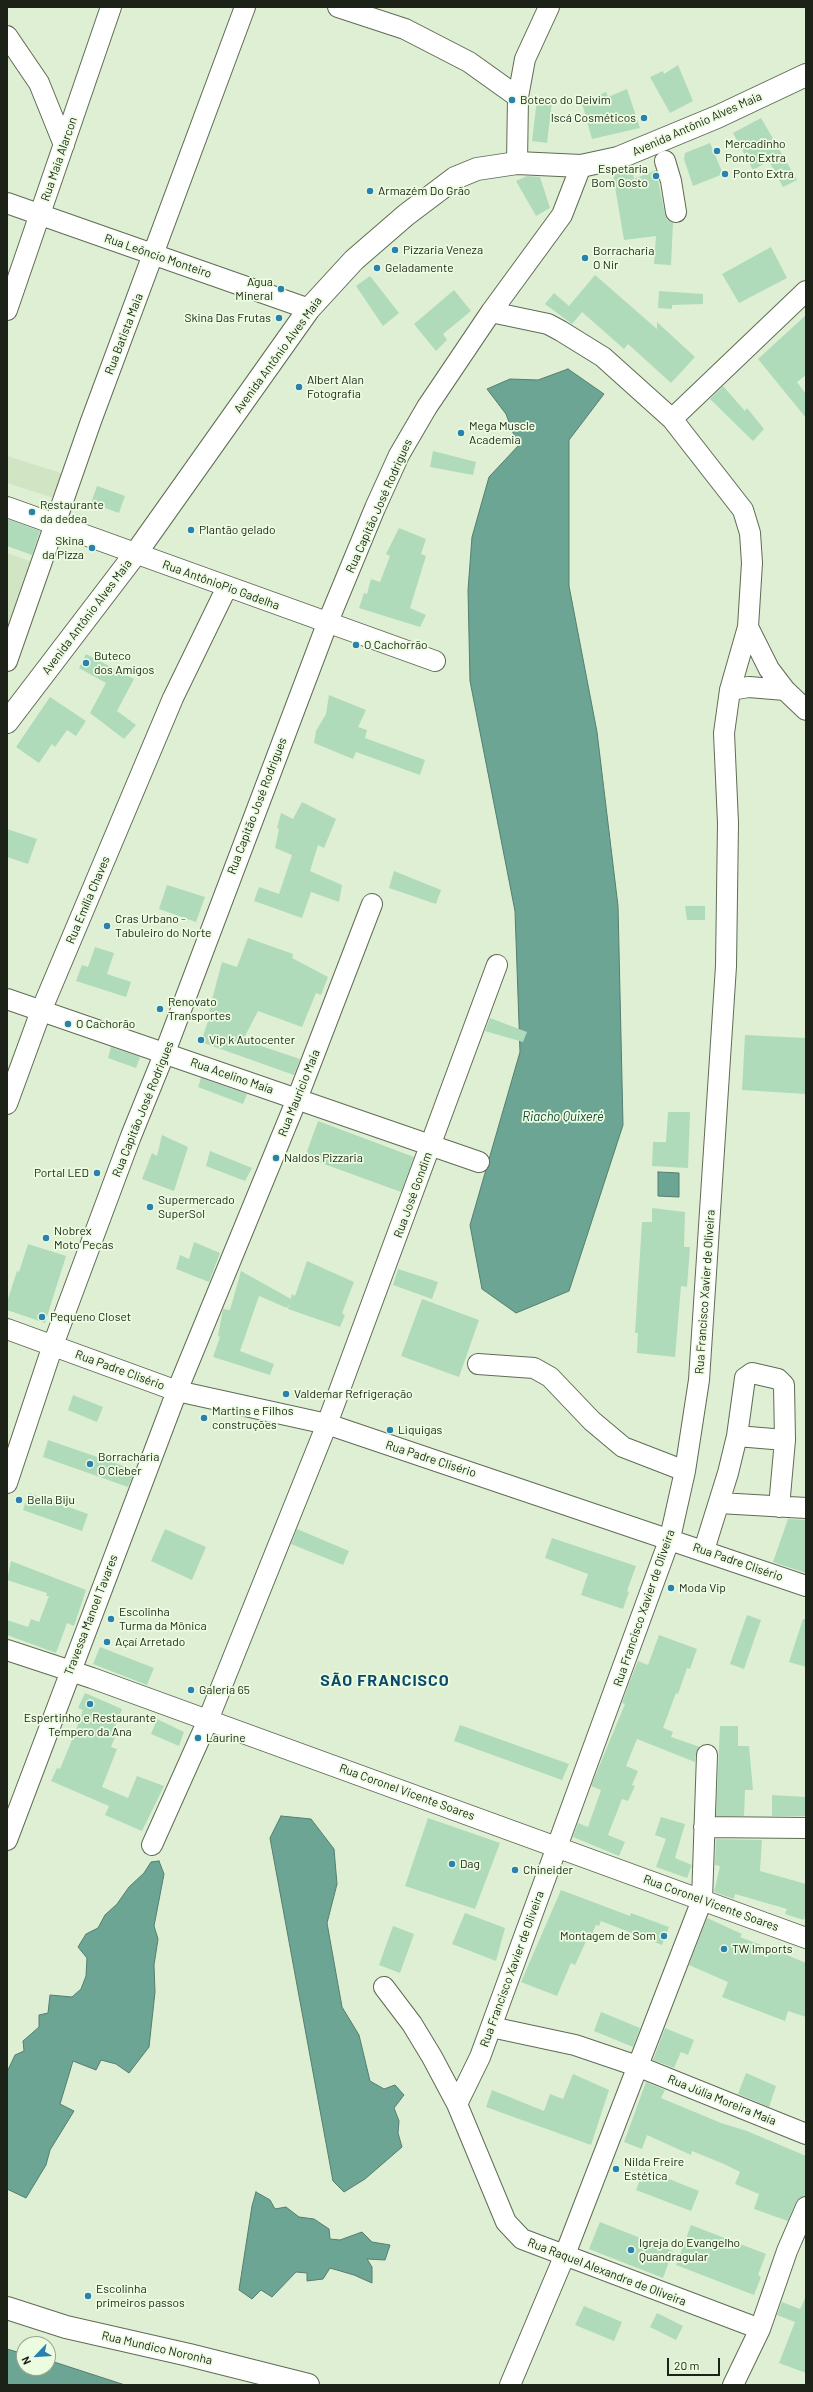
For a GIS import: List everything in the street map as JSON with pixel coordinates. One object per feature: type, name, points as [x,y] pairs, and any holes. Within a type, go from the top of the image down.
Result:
[{"type":"main road","name":"Avenida Antônio Alves Maia","points":[[7,722],[136,553],[309,309],[354,260],[406,215],[455,178],[477,169],[518,163],[582,166],[618,158],[718,117],[806,75]]},
{"type":"main road","name":"Rua Mundico Noronha","points":[[7,2308],[66,2328],[189,2355],[308,2385]]},
{"type":"street","name":"Rua Batista Maia","points":[[7,662],[55,524],[245,7]]},
{"type":"street","points":[[338,7],[405,29],[469,62],[518,97]]},
{"type":"street","points":[[518,163],[518,97],[525,59],[550,7]]},
{"type":"street","name":"Rua Maia Alarcon","points":[[7,310],[64,145],[105,12]]},
{"type":"street","points":[[7,36],[39,83],[64,145]]},
{"type":"street","points":[[665,160],[671,181],[676,212]]},
{"type":"street","name":"Rua Capitão José Rodrigues","points":[[7,1483],[53,1345],[131,1136],[166,1052],[327,624],[399,455],[427,407],[491,312],[562,215],[582,166]]},
{"type":"street","name":"Rua Leôncio Monteiro","points":[[7,203],[309,309]]},
{"type":"street","points":[[672,419],[806,291]]},
{"type":"street","name":"Rua Francisco Xavier de Oliveira","points":[[457,2104],[480,2057],[670,1538],[685,1471],[699,1380],[726,966],[728,823],[724,733],[730,690],[748,627],[752,563],[748,521],[737,501],[672,419],[603,357],[561,331],[548,324],[491,312]]},
{"type":"street","name":"Rua AntônioPio Gadelha","points":[[7,507],[327,624],[435,661]]},
{"type":"street","name":"Rua Emília Chaves","points":[[7,1104],[41,1011],[173,698],[227,587]]},
{"type":"street","points":[[748,627],[765,663],[785,690],[806,710]]},
{"type":"street","points":[[730,690],[749,688],[785,690]]},
{"type":"street","name":"Rua Maurício Maia","points":[[177,1391],[297,1099],[372,904]]},
{"type":"street","name":"Rua José Gondim","points":[[152,1845],[208,1720],[327,1424],[497,965]]},
{"type":"street","name":"Rua Acelino Maia","points":[[7,999],[166,1052],[479,1162]]},
{"type":"street","name":"Rua Padre Clisério","points":[[7,1329],[177,1391],[327,1424],[670,1538],[806,1586]]},
{"type":"street","points":[[478,1364],[534,1368],[550,1377],[592,1421],[623,1446],[685,1471]]},
{"type":"street","points":[[704,1550],[719,1504],[737,1436],[745,1378],[752,1373],[778,1379],[784,1385],[785,1440],[778,1506]]},
{"type":"street","name":"Travessa Manoel Tavares","points":[[7,1840],[177,1391]]},
{"type":"street","points":[[737,1436],[785,1440]]},
{"type":"street","points":[[719,1504],[806,1508]]},
{"type":"street","name":"Rua Coronel Vicente Soares","points":[[7,1650],[208,1720],[558,1846],[806,1938]]},
{"type":"street","points":[[510,2385],[564,2257],[702,1900],[707,1755]]},
{"type":"street","points":[[704,1827],[806,1828]]},
{"type":"street","name":"Rua Raquel Alexandre de Oliveira","points":[[384,1988],[412,2024],[457,2104],[506,2222],[522,2239],[564,2257],[760,2329]]},
{"type":"street","name":"Rua Júlia Moreira Maia","points":[[490,2027],[575,2045],[637,2066],[806,2134]]},
{"type":"street","points":[[732,2385],[760,2329],[787,2251],[806,2208]]},
{"type":"shaded area","points":[[7,456],[64,474],[57,499],[7,483]]},
{"type":"shaded area","points":[[7,553],[35,563],[7,638]]},
{"type":"water","name":"Riacho Quixeré","points":[[568,369],[604,394],[569,440],[569,586],[597,732],[618,906],[623,1125],[569,1291],[516,1313],[482,1289],[470,1225],[520,1052],[515,911],[470,681],[468,590],[472,537],[489,477],[518,446],[506,414],[487,389],[510,379],[538,380]]},
{"type":"water","points":[[658,1172],[679,1173],[679,1197],[658,1196]]},
{"type":"water","points":[[281,1816],[311,1819],[334,1849],[337,1884],[327,1923],[342,2007],[359,2035],[370,2081],[384,2089],[395,2085],[404,2095],[394,2108],[399,2121],[398,2133],[402,2147],[365,2179],[344,2192],[333,2181],[270,1838]]},
{"type":"water","points":[[159,1861],[164,1874],[154,1926],[158,1939],[154,1965],[155,1992],[149,2047],[129,2073],[116,2064],[101,2060],[96,2070],[73,2061],[60,2104],[74,2111],[50,2150],[46,2165],[26,2198],[7,2189],[7,2072],[15,2055],[24,2051],[23,2041],[39,2027],[39,2015],[48,2013],[50,1995],[72,1997],[81,1989],[86,1976],[87,1958],[78,1947],[86,1934],[98,1928],[105,1915],[117,1904],[129,1887],[144,1873],[151,1862]]},
{"type":"water","points":[[256,2192],[270,2200],[275,2209],[286,2207],[299,2217],[314,2219],[329,2229],[330,2239],[340,2240],[362,2232],[372,2242],[390,2245],[385,2260],[367,2259],[372,2267],[372,2283],[354,2275],[330,2268],[323,2279],[307,2281],[307,2273],[296,2272],[272,2297],[261,2290],[252,2299],[239,2290],[252,2206]]},
{"type":"water","points":[[7,2349],[16,2352],[16,2376],[56,2376],[56,2363],[125,2385],[7,2385]]},
{"type":"building","points":[[678,65],[693,101],[670,113],[650,77],[663,71],[664,74]]},
{"type":"building","points":[[627,89],[640,128],[592,139],[582,103],[606,92],[608,97]]},
{"type":"building","points":[[537,99],[552,101],[547,143],[532,141]]},
{"type":"building","points":[[761,118],[797,180],[783,187],[769,161],[753,170],[733,133]]},
{"type":"building","points":[[710,143],[723,174],[693,186],[684,159],[685,153]]},
{"type":"building","points":[[632,167],[634,179],[656,170],[665,214],[667,220],[673,223],[671,265],[654,264],[656,236],[624,240],[613,175]]},
{"type":"building","points":[[527,176],[540,177],[550,208],[536,216],[516,181]]},
{"type":"building","points":[[771,247],[787,278],[739,303],[722,274]]},
{"type":"building","points":[[595,275],[657,329],[657,322],[695,357],[671,383],[628,344],[624,349],[582,312],[572,324],[545,304],[554,293],[569,306]]},
{"type":"building","points":[[370,276],[399,313],[383,326],[356,286]]},
{"type":"building","points":[[454,290],[471,311],[443,334],[447,340],[436,351],[414,324]]},
{"type":"building","points":[[659,291],[703,294],[703,304],[672,305],[672,309],[658,308]]},
{"type":"building","points":[[806,315],[806,375],[797,382],[806,394],[806,418],[758,359]]},
{"type":"building","points":[[723,386],[745,411],[747,408],[764,429],[753,441],[710,399]]},
{"type":"building","points":[[433,451],[476,462],[473,475],[430,467]]},
{"type":"building","points":[[97,486],[125,496],[119,513],[91,503]]},
{"type":"building","points":[[7,519],[40,531],[32,555],[7,546]]},
{"type":"building","points":[[399,528],[426,539],[421,554],[426,556],[410,608],[426,615],[420,627],[359,608],[364,593],[367,594],[371,579],[380,582],[390,556],[386,554]]},
{"type":"building","points":[[86,654],[134,679],[117,711],[136,725],[124,739],[90,713],[106,683],[79,668]]},
{"type":"building","points":[[329,695],[366,710],[358,727],[367,730],[365,738],[425,760],[420,775],[356,752],[353,759],[314,743],[316,731],[326,714]]},
{"type":"building","points":[[50,697],[86,721],[76,736],[67,730],[55,747],[52,744],[39,763],[16,747]]},
{"type":"building","points":[[302,802],[336,819],[324,848],[318,845],[310,871],[342,885],[339,902],[311,892],[302,918],[254,901],[259,887],[279,894],[292,855],[275,848],[279,829],[277,828],[281,813],[293,819]]},
{"type":"building","points":[[7,829],[37,839],[28,864],[7,857]]},
{"type":"building","points":[[394,871],[441,890],[436,904],[389,888]]},
{"type":"building","points":[[167,885],[205,897],[196,922],[159,909]]},
{"type":"building","points":[[685,906],[705,906],[705,920],[687,920]]},
{"type":"building","points":[[248,938],[293,954],[292,958],[328,977],[321,995],[316,993],[302,1027],[258,1011],[243,1040],[300,1059],[294,1075],[201,1042],[211,1012],[209,1011],[222,962],[237,967]]},
{"type":"building","points":[[95,947],[114,953],[107,974],[131,982],[126,997],[76,981],[82,965],[88,967]]},
{"type":"building","points":[[490,1018],[527,1032],[523,1042],[485,1031]]},
{"type":"building","points":[[745,1035],[806,1038],[806,1094],[742,1090]]},
{"type":"building","points":[[111,1047],[140,1057],[136,1068],[108,1058]]},
{"type":"building","points":[[201,1078],[247,1094],[243,1104],[198,1087]]},
{"type":"building","points":[[668,1112],[690,1112],[688,1168],[652,1166],[653,1142],[666,1142]]},
{"type":"building","points":[[318,1121],[414,1157],[401,1192],[305,1157]]},
{"type":"building","points":[[162,1135],[188,1147],[174,1191],[142,1179],[152,1153],[157,1156]]},
{"type":"building","points":[[210,1151],[252,1168],[245,1181],[206,1166]]},
{"type":"building","points":[[652,1208],[685,1212],[684,1247],[690,1247],[687,1287],[681,1286],[675,1357],[637,1353],[638,1333],[635,1333],[642,1222],[652,1222]]},
{"type":"building","points":[[194,1242],[220,1253],[209,1282],[176,1269],[180,1255],[189,1259]]},
{"type":"building","points":[[28,1244],[66,1256],[45,1323],[7,1310],[7,1302]]},
{"type":"building","points":[[307,1261],[354,1282],[342,1313],[345,1315],[340,1327],[288,1309],[289,1304],[287,1308],[259,1296],[240,1351],[274,1364],[270,1375],[213,1357],[220,1337],[218,1336],[223,1309],[230,1310],[241,1271],[291,1299],[292,1294],[295,1296]]},
{"type":"building","points":[[398,1269],[438,1282],[432,1299],[393,1285]]},
{"type":"building","points":[[422,1299],[479,1320],[459,1377],[401,1356]]},
{"type":"building","points":[[73,1395],[103,1407],[97,1422],[68,1410]]},
{"type":"building","name":"Borracharia O Cleber","points":[[48,1440],[135,1470],[128,1487],[43,1457]]},
{"type":"building","points":[[29,1493],[88,1514],[82,1531],[23,1510]]},
{"type":"building","points":[[788,1519],[806,1520],[806,1573],[773,1562]]},
{"type":"building","points":[[165,1529],[206,1547],[192,1580],[151,1561]]},
{"type":"building","points":[[297,1529],[349,1551],[343,1565],[291,1544]]},
{"type":"building","points":[[552,1538],[636,1566],[627,1591],[629,1592],[623,1609],[581,1595],[588,1574],[545,1558]]},
{"type":"building","points":[[11,1561],[86,1590],[74,1626],[67,1623],[56,1653],[7,1635],[7,1620],[28,1627],[31,1619],[39,1622],[49,1596],[46,1596],[47,1593],[7,1580]]},
{"type":"building","points":[[747,1615],[761,1620],[744,1669],[730,1664]]},
{"type":"building","points":[[803,1619],[806,1619],[806,1667],[789,1662]]},
{"type":"building","points":[[659,1635],[697,1649],[690,1669],[687,1668],[678,1694],[676,1693],[663,1728],[673,1732],[671,1737],[700,1747],[696,1754],[695,1762],[637,1739],[626,1766],[638,1771],[632,1785],[635,1786],[628,1801],[622,1799],[608,1835],[625,1842],[619,1856],[573,1837],[578,1823],[588,1827],[601,1790],[591,1786],[625,1704],[622,1703],[638,1661],[648,1665]]},
{"type":"building","points":[[100,1647],[154,1668],[147,1685],[93,1664]]},
{"type":"building","points":[[85,1693],[122,1709],[113,1731],[117,1732],[111,1747],[117,1749],[102,1787],[128,1798],[137,1776],[164,1786],[142,1831],[105,1815],[109,1806],[51,1781],[57,1768],[60,1769],[76,1730],[83,1710],[78,1708]]},
{"type":"building","points":[[157,1719],[184,1732],[179,1746],[151,1734]]},
{"type":"building","points":[[460,1725],[569,1764],[562,1780],[454,1741]]},
{"type":"building","points":[[720,1726],[738,1726],[738,1746],[749,1746],[753,1790],[745,1790],[744,1816],[716,1816]]},
{"type":"building","points":[[772,1795],[806,1797],[806,1816],[772,1816]]},
{"type":"building","points":[[661,1817],[685,1824],[675,1858],[692,1865],[687,1878],[656,1867],[666,1839],[655,1835]]},
{"type":"building","name":"Dag","points":[[428,1818],[500,1843],[475,1909],[405,1886]]},
{"type":"building","points":[[716,1839],[762,1840],[760,1871],[806,1884],[806,1912],[804,1920],[785,1914],[787,1909],[735,1894],[734,1899],[714,1892],[720,1866],[715,1865]]},
{"type":"building","points":[[561,1890],[630,1916],[631,1913],[669,1927],[662,1945],[601,1921],[599,1926],[596,1925],[591,1936],[589,1935],[575,1965],[571,1963],[557,1996],[521,1982]]},
{"type":"building","points":[[465,1913],[505,1928],[496,1961],[452,1944]]},
{"type":"building","points":[[707,1918],[742,1934],[740,1937],[774,1950],[775,1947],[788,1953],[787,1955],[806,1963],[806,2017],[788,2011],[785,2021],[722,1997],[728,1982],[689,1965]]},
{"type":"building","points":[[393,1926],[414,1934],[400,1973],[379,1965]]},
{"type":"building","points":[[601,2012],[640,2028],[633,2047],[594,2031]]},
{"type":"building","points":[[665,2028],[694,2040],[688,2055],[681,2052],[674,2068],[653,2060]]},
{"type":"building","points":[[746,2073],[776,2086],[769,2107],[738,2094]]},
{"type":"building","points":[[573,2074],[609,2090],[591,2145],[486,2107],[492,2090],[544,2111],[550,2094],[563,2099]]},
{"type":"building","points":[[646,2082],[665,2090],[661,2098],[721,2123],[747,2131],[806,2156],[806,2196],[799,2198],[796,2202],[788,2221],[754,2209],[759,2194],[735,2184],[740,2172],[724,2164],[692,2151],[691,2155],[647,2135],[642,2149],[624,2142]]},
{"type":"building","points":[[644,2169],[699,2191],[691,2211],[636,2190]]},
{"type":"building","name":"Igreja do Evangelho Quandragular","points":[[600,2222],[673,2251],[663,2278],[589,2249]]},
{"type":"building","points":[[691,2225],[766,2254],[758,2275],[761,2277],[754,2295],[676,2265]]},
{"type":"building","points":[[806,2296],[806,2373],[779,2363],[795,2322],[777,2315],[782,2302],[800,2309]]},
{"type":"building","points":[[584,2306],[622,2322],[614,2341],[575,2325]]},
{"type":"building","points":[[657,2313],[683,2326],[676,2340],[650,2327]]},
{"type":"place","name":"Boteco do Deivim","points":[[512,100]]},
{"type":"place","name":"Iscá Cosméticos","points":[[644,118]]},
{"type":"place","name":"Mercadinho Ponto Extra","points":[[717,151]]},
{"type":"place","name":"Ponto Extra","points":[[725,174]]},
{"type":"place","name":"Espetaria Bom Gosto","points":[[656,176]]},
{"type":"place","name":"Armazém Do Grão","points":[[370,191]]},
{"type":"place","name":"Pizzaria Veneza","points":[[395,250]]},
{"type":"place","name":"Borracharia O Nir","points":[[585,258]]},
{"type":"place","name":"Geladamente","points":[[377,268]]},
{"type":"place","name":"Agua Mineral","points":[[281,289]]},
{"type":"place","name":"Skina Das Frutas","points":[[279,318]]},
{"type":"place","name":"Albert Alan Fotografia","points":[[299,387]]},
{"type":"place","name":"Mega Muscle Academia","points":[[461,433]]},
{"type":"place","name":"Restaurante da dedea","points":[[32,512]]},
{"type":"place","name":"Plantão gelado","points":[[191,530]]},
{"type":"place","name":"Skina da Pizza","points":[[92,548]]},
{"type":"place","name":"O Cachorrão","points":[[356,645]]},
{"type":"place","name":"Buteco dos Amigos","points":[[86,663]]},
{"type":"place","name":"Cras Urbano - Tabuleiro do Norte","points":[[107,926]]},
{"type":"place","name":"Renovato Transportes","points":[[160,1009]]},
{"type":"place","name":"O Cachorão","points":[[68,1024]]},
{"type":"place","name":"Vip k Autocenter","points":[[201,1040]]},
{"type":"place","name":"Naldos Pizzaria","points":[[276,1158]]},
{"type":"place","name":"Portal LED","points":[[97,1173]]},
{"type":"place","name":"Supermercado SuperSol","points":[[150,1207]]},
{"type":"place","name":"Nobrex Moto Pecas","points":[[46,1238]]},
{"type":"place","name":"Pequeno Closet","points":[[42,1317]]},
{"type":"place","name":"Valdemar Refrigeração","points":[[286,1394]]},
{"type":"place","name":"Martins e Filhos construções","points":[[204,1418]]},
{"type":"place","name":"Liquigas","points":[[390,1430]]},
{"type":"place","name":"Borracharia O Cleber","points":[[90,1464]]},
{"type":"place","name":"Bella Biju","points":[[19,1500]]},
{"type":"place","name":"Moda Vip","points":[[671,1588]]},
{"type":"place","name":"Escolinha Turma da Mônica","points":[[111,1619]]},
{"type":"place","name":"Açaí Arretado","points":[[107,1642]]},
{"type":"place","name":"Galeria 65","points":[[191,1690]]},
{"type":"place","name":"Espertinho e Restaurante Tempero da Ana","points":[[90,1704]]},
{"type":"place","name":"Laurine","points":[[198,1738]]},
{"type":"place","name":"Dag","points":[[452,1864]]},
{"type":"place","name":"Chineider","points":[[515,1870]]},
{"type":"place","name":"Montagem de Som","points":[[664,1936]]},
{"type":"place","name":"TW Imports","points":[[724,1949]]},
{"type":"place","name":"Nilda Freire Estética","points":[[616,2169]]},
{"type":"place","name":"Igreja do Evangelho Quandragular","points":[[631,2250]]},
{"type":"place","name":"Escolinha primeiros passos","points":[[88,2296]]},
{"type":"district","name":"SÃO FRANCISCO","points":[[385,1681]]}]
